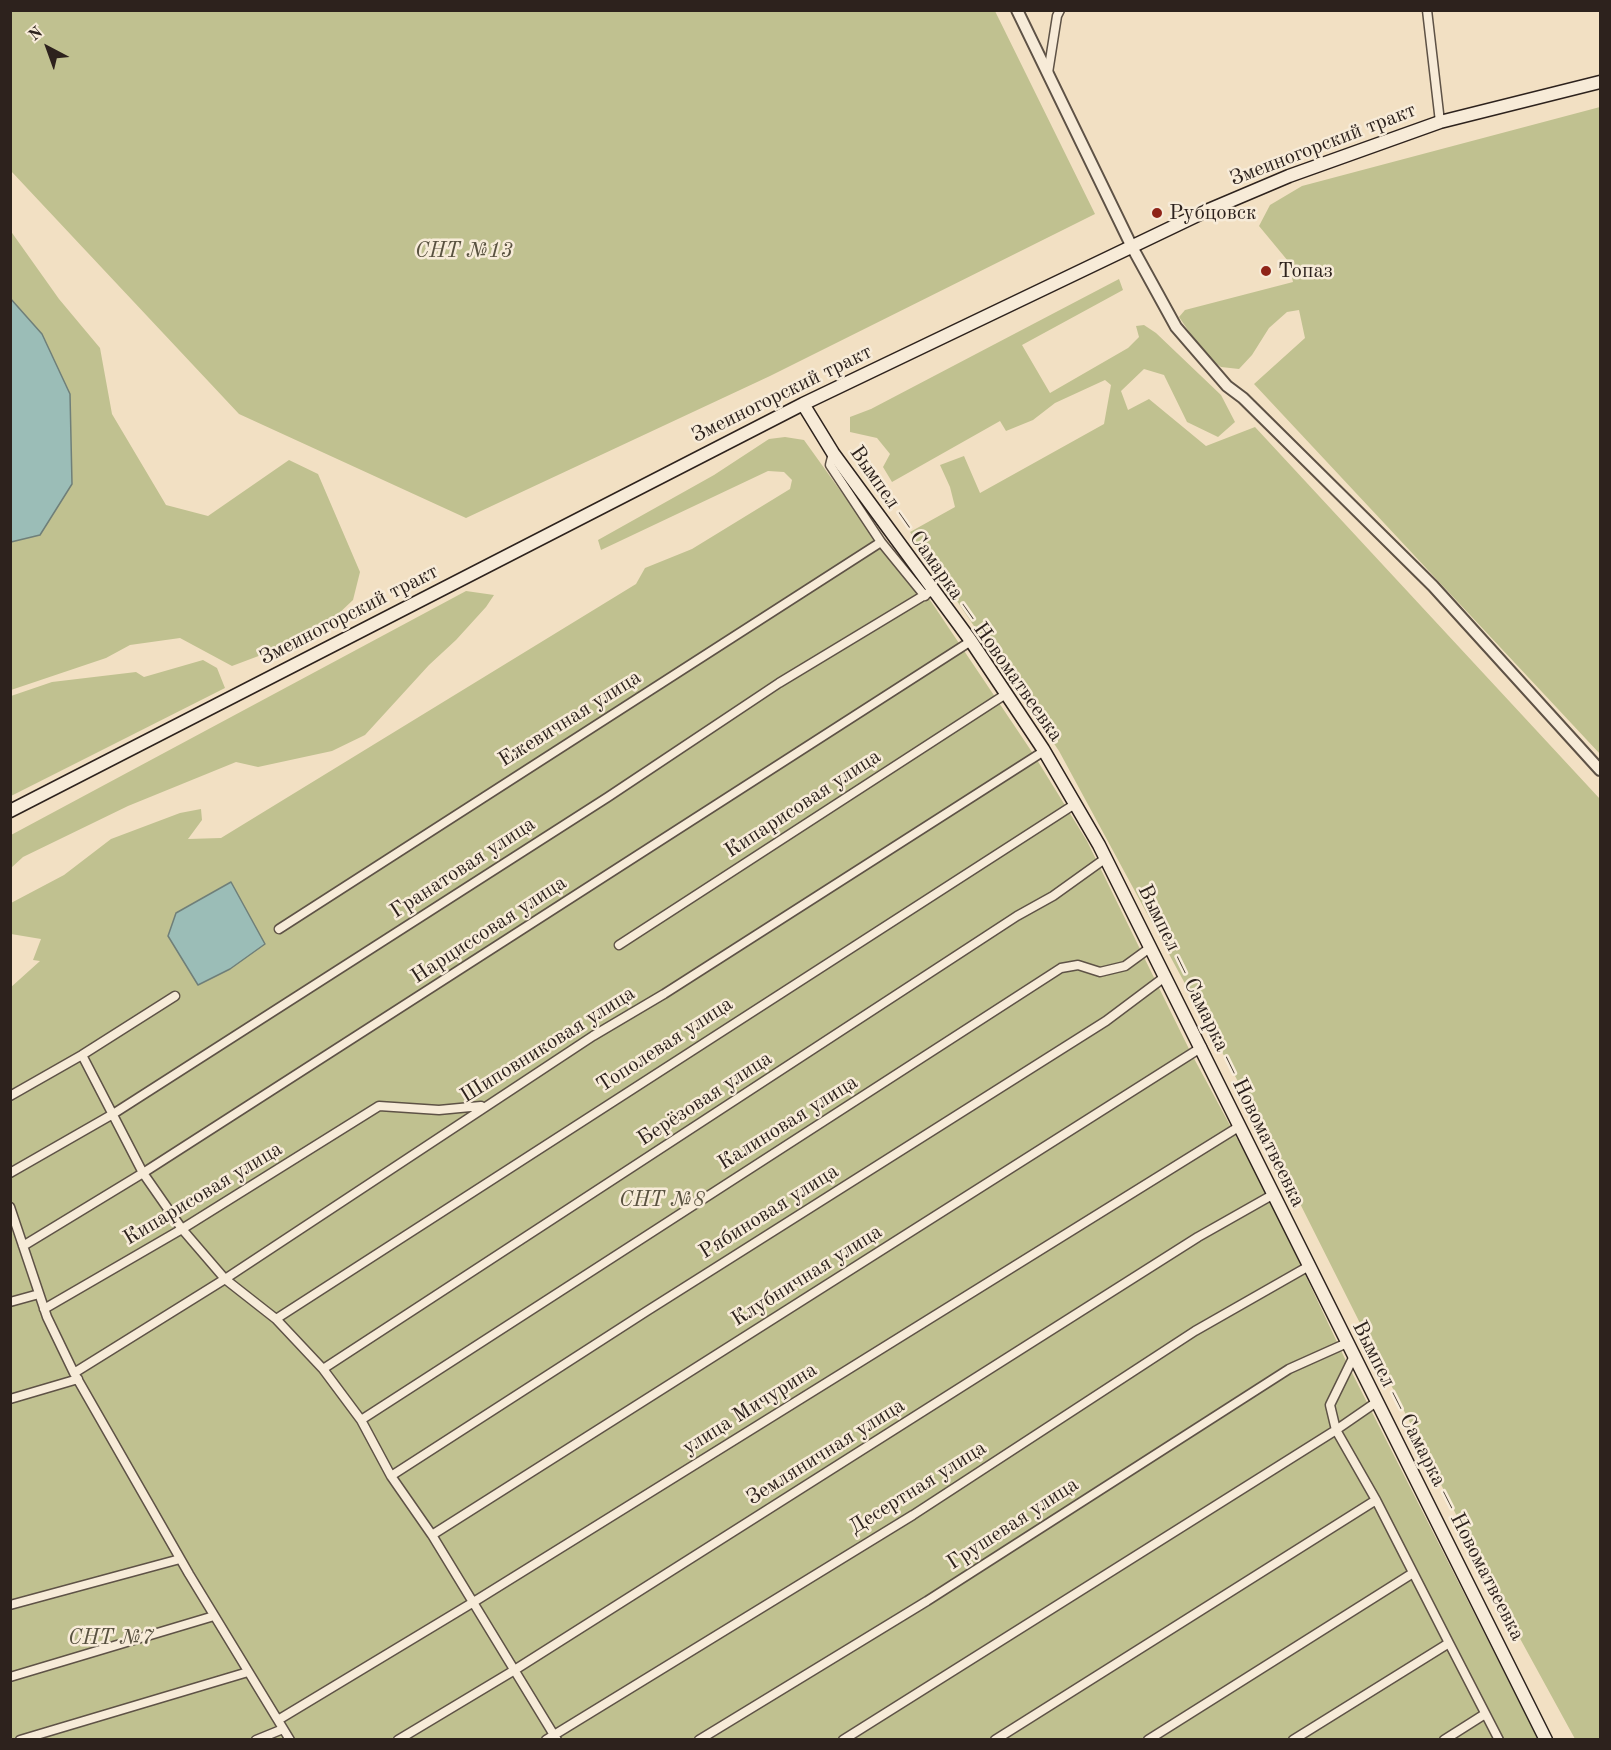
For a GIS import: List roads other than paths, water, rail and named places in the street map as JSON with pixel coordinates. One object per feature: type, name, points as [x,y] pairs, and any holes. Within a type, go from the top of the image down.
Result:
[{"type":"main road","name":"Змеиногорский тракт","points":[[10,811],[803,404],[1132,247],[1290,176],[1440,122],[1600,82]]},
{"type":"main road","name":"Вымпел — Самарка — Новоматвеевка","points":[[803,404],[832,453],[929,593],[971,641],[1044,751],[1106,858],[1546,1740]]},
{"type":"street","points":[[1017,10],[1132,247],[1176,327],[1210,368],[1433,586],[1600,770]]},
{"type":"street","points":[[1048,73],[1057,16],[1060,10]]},
{"type":"street","points":[[1427,10],[1440,122]]},
{"type":"street","points":[[832,453],[830,465],[881,542],[929,593]]},
{"type":"street","name":"Ежевичная улица","points":[[279,928],[881,542]]},
{"type":"street","name":"Гранатовая улица","points":[[10,1173],[113,1114],[608,797],[779,683],[929,593]]},
{"type":"street","name":"Нарциссовая улица","points":[[23,1246],[143,1173],[971,641]]},
{"type":"street","name":"Кипарисовая улица","points":[[619,945],[1006,694]]},
{"type":"street","name":"Шиповниковая улица","points":[[10,1399],[76,1376],[484,1106],[1044,751]]},
{"type":"street","name":"Тополевая улица","points":[[276,1319],[1075,804]]},
{"type":"street","name":"Берёзовая улица","points":[[323,1369],[1017,916],[1053,896],[1106,858]]},
{"type":"street","name":"Калиновая улица","points":[[361,1420],[1061,968],[1078,965],[1100,972],[1125,966],[1151,946]]},
{"type":"street","name":"Рябиновая улица","points":[[391,1476],[1106,1021],[1166,976]]},
{"type":"street","points":[[10,1096],[82,1055],[175,996]]},
{"type":"street","name":"Клубничная улица","points":[[432,1534],[1202,1047]]},
{"type":"street","points":[[82,1055],[143,1173],[182,1229],[225,1279],[276,1319],[323,1369],[361,1420],[391,1476],[432,1534],[552,1738]]},
{"type":"street","name":"Кипарисовая улица","points":[[44,1309],[182,1229],[380,1106],[439,1110],[484,1106]]},
{"type":"street","name":"улица Мичурина","points":[[278,1720],[472,1603],[1240,1126]]},
{"type":"street","name":"Земляничная улица","points":[[398,1740],[513,1671],[1198,1237],[1274,1194]]},
{"type":"street","points":[[10,1208],[44,1309],[76,1376],[180,1559],[290,1740]]},
{"type":"street","name":"Десертная улица","points":[[552,1738],[913,1515],[1195,1331],[1309,1266]]},
{"type":"street","points":[[10,1302],[39,1294]]},
{"type":"street","name":"Грушевая улица","points":[[699,1740],[927,1601],[1289,1369],[1347,1343]]},
{"type":"street","points":[[1354,1356],[1330,1405],[1336,1430],[1376,1500],[1499,1740]]},
{"type":"street","points":[[843,1740],[1336,1430],[1378,1401]]},
{"type":"street","points":[[995,1740],[1376,1500]]},
{"type":"street","points":[[10,1605],[180,1559]]},
{"type":"street","points":[[1148,1740],[1413,1573]]},
{"type":"street","points":[[10,1677],[214,1616]]},
{"type":"street","points":[[1293,1740],[1449,1643]]},
{"type":"street","points":[[20,1740],[248,1672]]},
{"type":"street","points":[[1444,1740],[1485,1714]]},
{"type":"street","points":[[256,1740],[283,1729]]},
{"type":"water","points":[[10,298],[42,334],[70,394],[72,484],[40,535],[11,542]]},
{"type":"water","points":[[231,882],[265,944],[230,969],[198,985],[168,936],[176,913]]},
{"type":"place","name":"Рубцовск","points":[[1157,213]]},
{"type":"place","name":"Топаз","points":[[1266,271]]},
{"type":"park label","name":"СНТ №13","points":[[464,251]]},
{"type":"park label","name":"СНТ №8","points":[[662,1200]]},
{"type":"park label","name":"СНТ №7","points":[[111,1638]]}]
